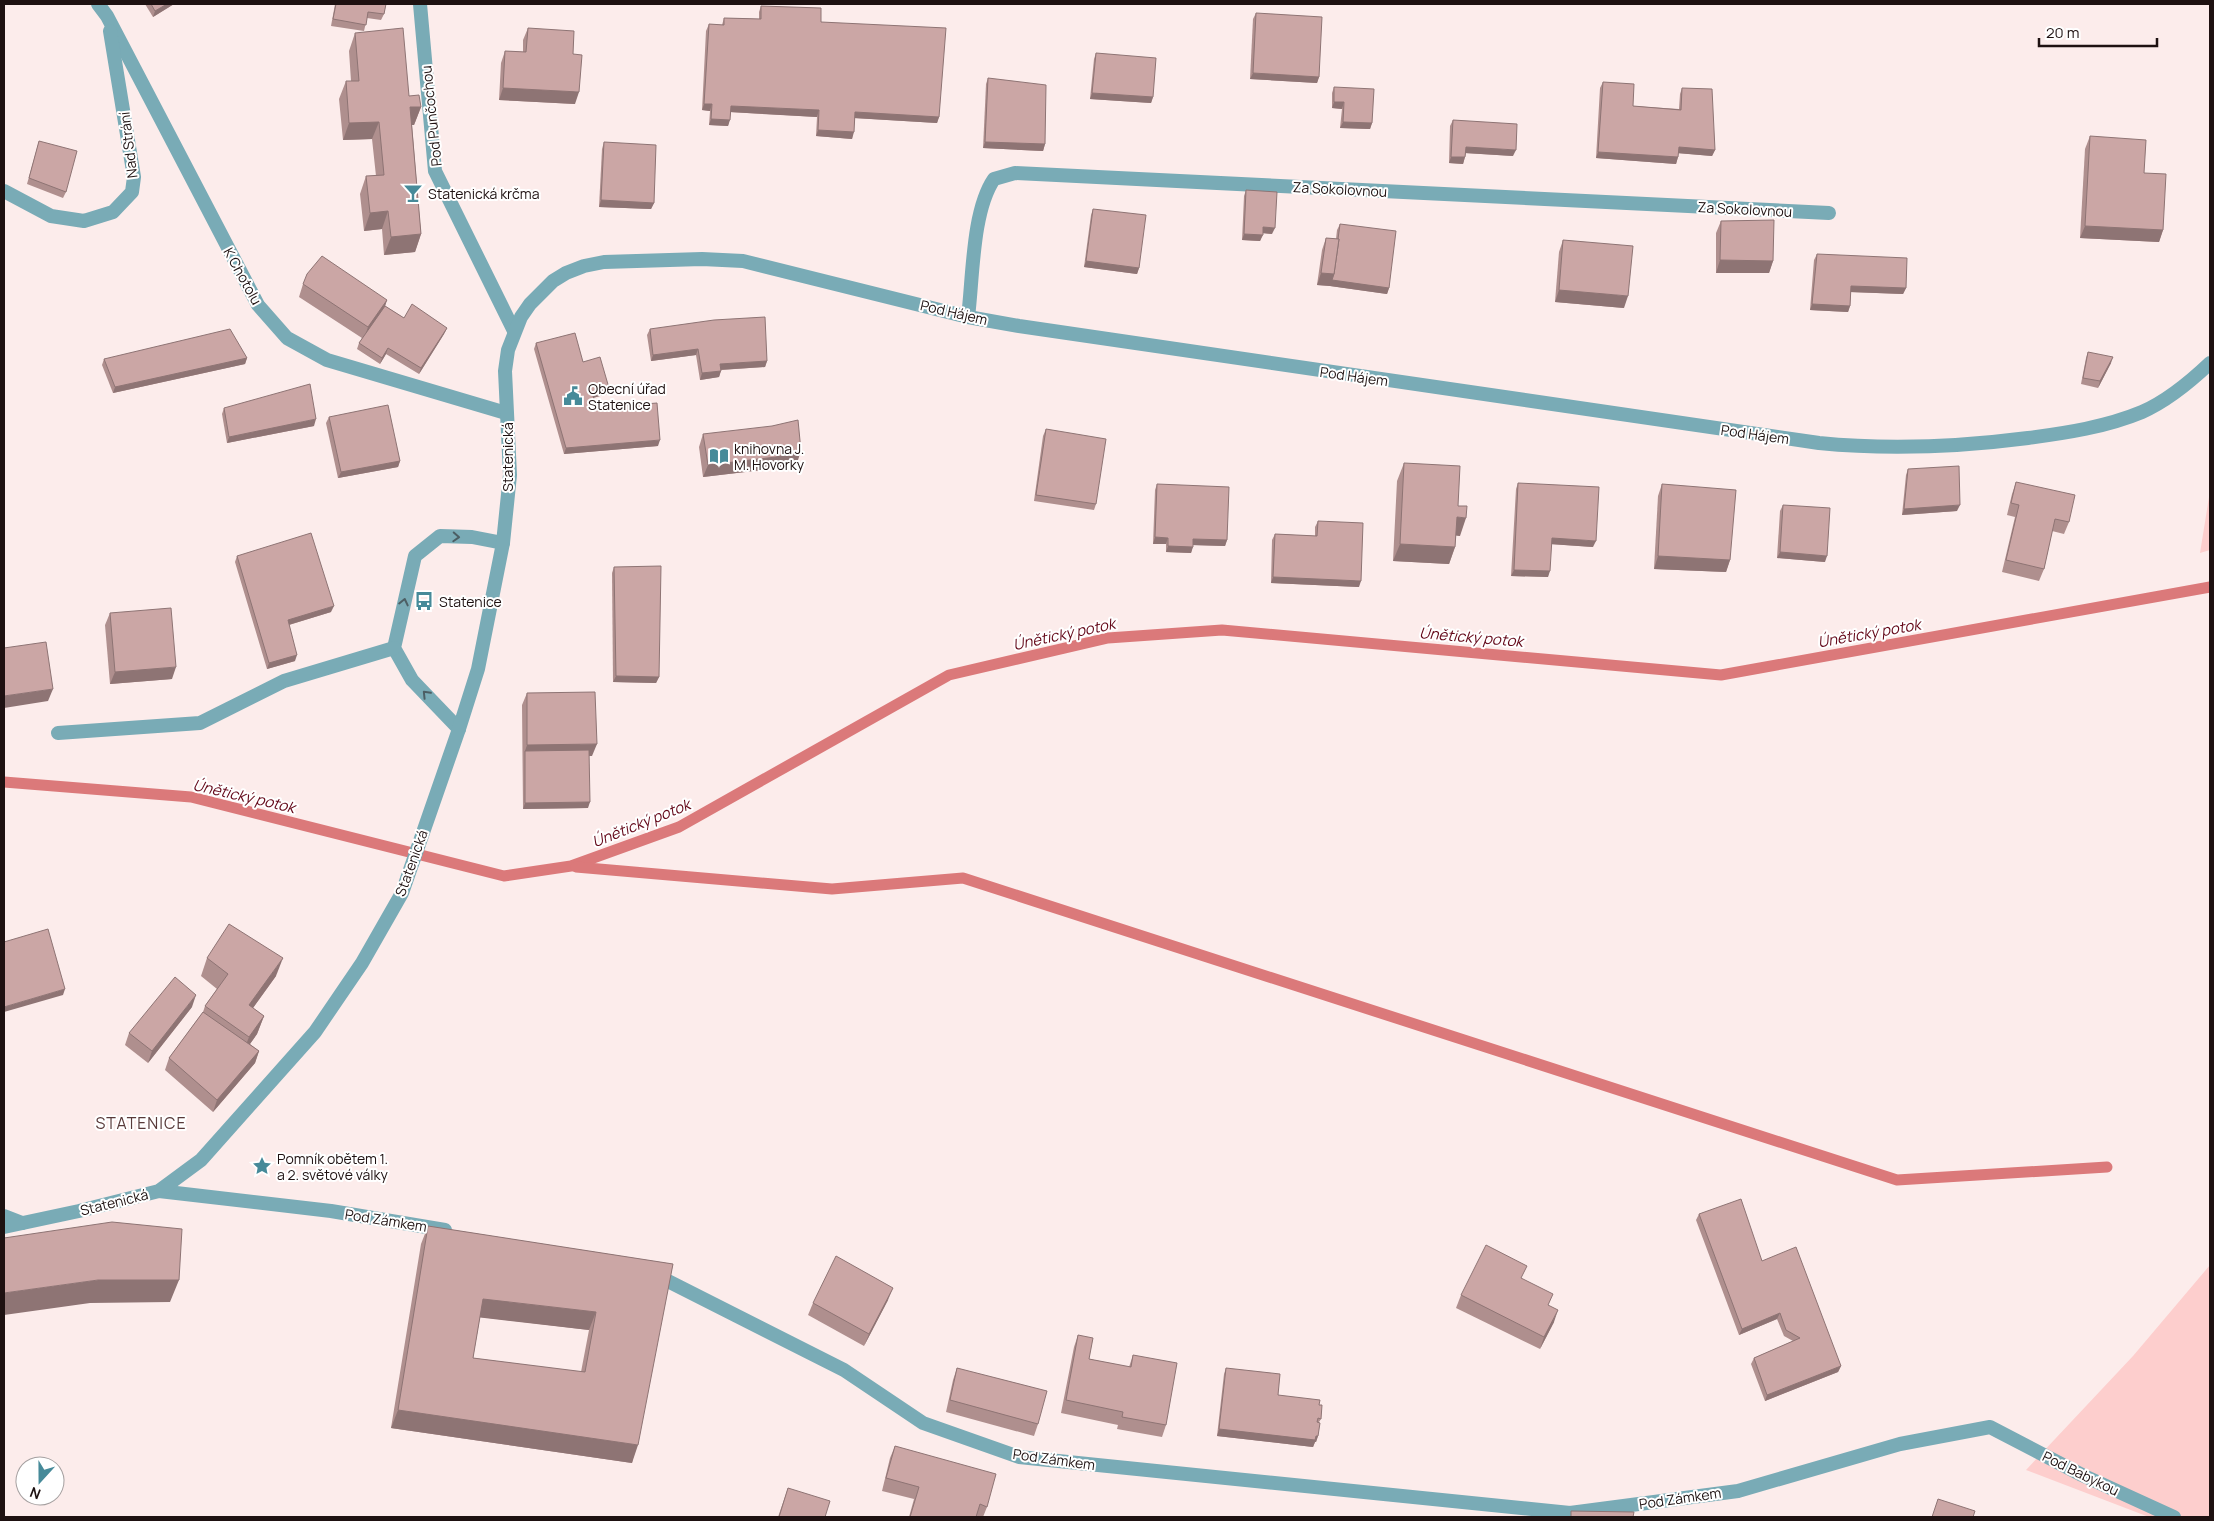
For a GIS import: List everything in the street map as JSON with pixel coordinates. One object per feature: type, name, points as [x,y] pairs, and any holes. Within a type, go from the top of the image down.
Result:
[{"type":"street","name":"K Chotolu","points":[[98,4],[107,16],[258,305],[287,338],[326,360],[506,413]]},
{"type":"street","name":"Pod Punčochou","points":[[420,4],[435,171],[514,331]]},
{"type":"street","name":"Nad Strání","points":[[4,191],[51,216],[84,221],[113,212],[132,192],[134,177],[107,16]]},
{"type":"street","name":"Za Sokolovnou","points":[[968,317],[980,215],[986,190],[994,179],[1015,173],[1829,213]]},
{"type":"street","name":"Pod Hájem","points":[[514,331],[530,304],[553,281],[566,273],[584,266],[604,262],[722,259],[744,261],[968,317],[1168,349],[1819,443],[1879,448],[2004,442],[2050,436],[2114,422],[2154,406],[2210,364]]},
{"type":"street","name":"Statenická","points":[[4,1227],[159,1191],[201,1160],[315,1032],[362,963],[402,893],[459,730],[478,669],[503,543],[510,475],[505,372],[508,350],[514,331]]},
{"type":"street","points":[[459,730],[412,680],[394,648],[415,556],[440,536],[472,537],[503,543]]},
{"type":"street","points":[[58,733],[200,723],[284,681],[394,648]]},
{"type":"street","name":"Pod Zámkem","points":[[159,1191],[331,1211],[458,1232]]},
{"type":"street","points":[[4,1216],[22,1223]]},
{"type":"street","name":"Pod Zámkem","points":[[643,1268],[844,1370],[922,1422],[1019,1457],[1570,1513],[1738,1491],[1900,1444],[1990,1427]]},
{"type":"street","name":"Pod Babykou","points":[[1990,1427],[2082,1475],[2174,1517]]},
{"type":"shaded area","points":[[2210,491],[2210,550],[2200,553]]},
{"type":"shaded area","points":[[2210,1265],[2210,1517],[2149,1517],[2026,1470],[2133,1356]]},
{"type":"building","points":[[151,4],[167,4],[155,11]]},
{"type":"building","points":[[336,4],[386,4],[384,14],[368,12],[366,25],[333,19]]},
{"type":"building","points":[[761,6],[821,8],[821,22],[946,28],[939,117],[855,112],[854,132],[818,130],[819,110],[731,106],[730,120],[711,119],[712,104],[704,104],[709,24],[724,25],[724,18],[761,19]]},
{"type":"building","points":[[1256,13],[1322,17],[1319,77],[1253,73]]},
{"type":"building","points":[[403,28],[409,96],[419,95],[421,107],[410,107],[421,234],[391,237],[388,211],[370,213],[366,176],[384,175],[379,122],[349,123],[346,81],[359,81],[355,33]]},
{"type":"building","points":[[528,28],[574,31],[573,54],[582,55],[579,92],[503,88],[505,51],[526,52]]},
{"type":"building","points":[[1096,53],[1156,58],[1153,97],[1092,93]]},
{"type":"building","points":[[988,78],[1046,85],[1045,144],[985,142]]},
{"type":"building","points":[[1603,82],[1634,84],[1633,106],[1681,110],[1682,88],[1712,89],[1715,150],[1679,147],[1678,157],[1598,152]]},
{"type":"building","points":[[1334,87],[1374,89],[1372,123],[1343,122],[1344,102],[1334,102]]},
{"type":"building","points":[[1453,120],[1517,124],[1516,150],[1466,147],[1465,157],[1451,157]]},
{"type":"building","points":[[2090,136],[2146,140],[2144,173],[2166,174],[2163,230],[2085,226]]},
{"type":"building","points":[[39,141],[77,151],[66,192],[29,178]]},
{"type":"building","points":[[604,142],[656,145],[654,203],[601,200]]},
{"type":"building","points":[[1246,190],[1277,192],[1275,228],[1263,227],[1263,235],[1244,234]]},
{"type":"building","points":[[1093,209],[1146,215],[1139,268],[1086,261]]},
{"type":"building","points":[[1774,220],[1773,261],[1720,260],[1721,221]]},
{"type":"building","points":[[1340,224],[1396,231],[1389,288],[1332,280]]},
{"type":"building","points":[[1326,238],[1339,239],[1334,274],[1321,273]]},
{"type":"building","points":[[1563,240],[1633,246],[1628,296],[1559,290]]},
{"type":"building","points":[[1817,254],[1907,258],[1906,288],[1851,286],[1850,306],[1812,304]]},
{"type":"building","points":[[322,256],[387,300],[368,327],[303,284],[307,274]]},
{"type":"building","points":[[412,304],[447,328],[421,368],[388,348],[382,358],[359,343],[385,306],[404,318]]},
{"type":"building","points":[[765,317],[767,361],[720,364],[721,371],[702,373],[698,349],[653,355],[650,329],[714,320]]},
{"type":"building","points":[[230,329],[247,358],[115,387],[104,359]]},
{"type":"building","name":"Obecní úřad Statenice","points":[[575,333],[583,362],[600,357],[609,388],[592,393],[597,408],[657,403],[660,440],[566,448],[536,343]]},
{"type":"building","points":[[2088,352],[2113,357],[2100,381],[2083,378]]},
{"type":"building","points":[[310,384],[316,419],[229,437],[224,408]]},
{"type":"building","points":[[388,405],[400,461],[341,472],[329,417]]},
{"type":"building","points":[[798,420],[801,451],[776,457],[708,465],[703,434],[772,426]]},
{"type":"building","points":[[1046,429],[1106,439],[1096,504],[1036,495]]},
{"type":"building","points":[[1404,463],[1460,466],[1458,506],[1467,506],[1466,518],[1457,517],[1455,547],[1400,544]]},
{"type":"building","points":[[1959,466],[1960,505],[1904,509],[1908,469]]},
{"type":"building","points":[[2016,482],[2075,495],[2069,522],[2055,519],[2044,569],[2006,560],[2019,505],[2011,503]]},
{"type":"building","points":[[1518,483],[1599,487],[1596,541],[1552,538],[1550,571],[1514,570]]},
{"type":"building","points":[[1157,484],[1229,487],[1227,540],[1193,539],[1193,547],[1168,546],[1168,538],[1155,537]]},
{"type":"building","points":[[1662,484],[1736,490],[1730,560],[1658,556]]},
{"type":"building","points":[[1783,505],[1830,508],[1827,556],[1780,552]]},
{"type":"building","points":[[1318,521],[1363,523],[1361,581],[1273,577],[1275,534],[1317,536]]},
{"type":"building","points":[[311,533],[334,606],[288,620],[297,655],[269,663],[237,556]]},
{"type":"building","points":[[661,566],[659,677],[616,676],[614,567]]},
{"type":"building","points":[[171,608],[176,667],[115,672],[110,613]]},
{"type":"building","points":[[46,642],[53,689],[4,696],[4,648]]},
{"type":"building","points":[[595,692],[597,744],[527,745],[527,693]]},
{"type":"building","points":[[589,750],[590,802],[525,803],[525,751]]},
{"type":"building","points":[[229,924],[283,958],[249,1005],[264,1016],[249,1037],[205,1006],[228,974],[207,958]]},
{"type":"building","points":[[48,929],[65,989],[4,1007],[4,942]]},
{"type":"building","points":[[175,977],[196,995],[152,1051],[129,1033]]},
{"type":"building","points":[[203,1012],[259,1051],[217,1100],[169,1058]]},
{"type":"building","points":[[1741,1199],[1762,1261],[1796,1247],[1841,1366],[1767,1395],[1754,1358],[1800,1338],[1786,1330],[1780,1313],[1742,1329],[1699,1214]]},
{"type":"building","points":[[112,1222],[182,1229],[179,1280],[98,1280],[4,1293],[4,1238]]},
{"type":"building","points":[[428,1226],[673,1264],[638,1445],[398,1410]],"holes":[[[483,1299],[596,1312],[585,1372],[473,1358]]]},
{"type":"building","points":[[1486,1245],[1527,1266],[1521,1278],[1553,1294],[1548,1305],[1558,1310],[1544,1337],[1461,1295]]},
{"type":"building","points":[[836,1256],[893,1288],[869,1334],[813,1303]]},
{"type":"building","points":[[1078,1335],[1093,1338],[1089,1359],[1131,1367],[1133,1355],[1177,1363],[1166,1425],[1122,1417],[1123,1412],[1066,1400]]},
{"type":"building","points":[[957,1368],[1047,1391],[1038,1424],[950,1400]]},
{"type":"building","points":[[1226,1368],[1280,1374],[1278,1395],[1320,1400],[1319,1405],[1322,1405],[1321,1419],[1318,1418],[1317,1422],[1320,1423],[1318,1436],[1316,1436],[1315,1440],[1219,1429]]},
{"type":"building","points":[[895,1446],[996,1474],[987,1507],[980,1504],[976,1517],[910,1517],[919,1487],[886,1478]]},
{"type":"building","points":[[788,1488],[830,1501],[825,1517],[779,1517]]},
{"type":"building","points":[[1938,1499],[1975,1511],[1973,1517],[1932,1517]]},
{"type":"building","points":[[1571,1511],[1634,1512],[1633,1517],[1571,1517]]},
{"type":"waterway","name":"Únětický potok","points":[[4,782],[191,797],[504,876],[571,866],[679,827],[949,675],[1108,638],[1222,630],[1721,675],[2210,587]]},
{"type":"waterway","points":[[576,867],[832,889],[963,878],[1897,1180],[2107,1167]]},
{"type":"place","name":"Statenická krčma","points":[[413,193]]},
{"type":"place","name":"Obecní úřad Statenice","points":[[573,396]]},
{"type":"place","name":"knihovna J. M. Hovorky","points":[[719,456]]},
{"type":"place","name":"Statenice","points":[[424,601]]},
{"type":"place","name":"Pomník obětem 1. a 2. světové války","points":[[262,1166]]},
{"type":"district","name":"STATENICE","points":[[141,1123]]}]
